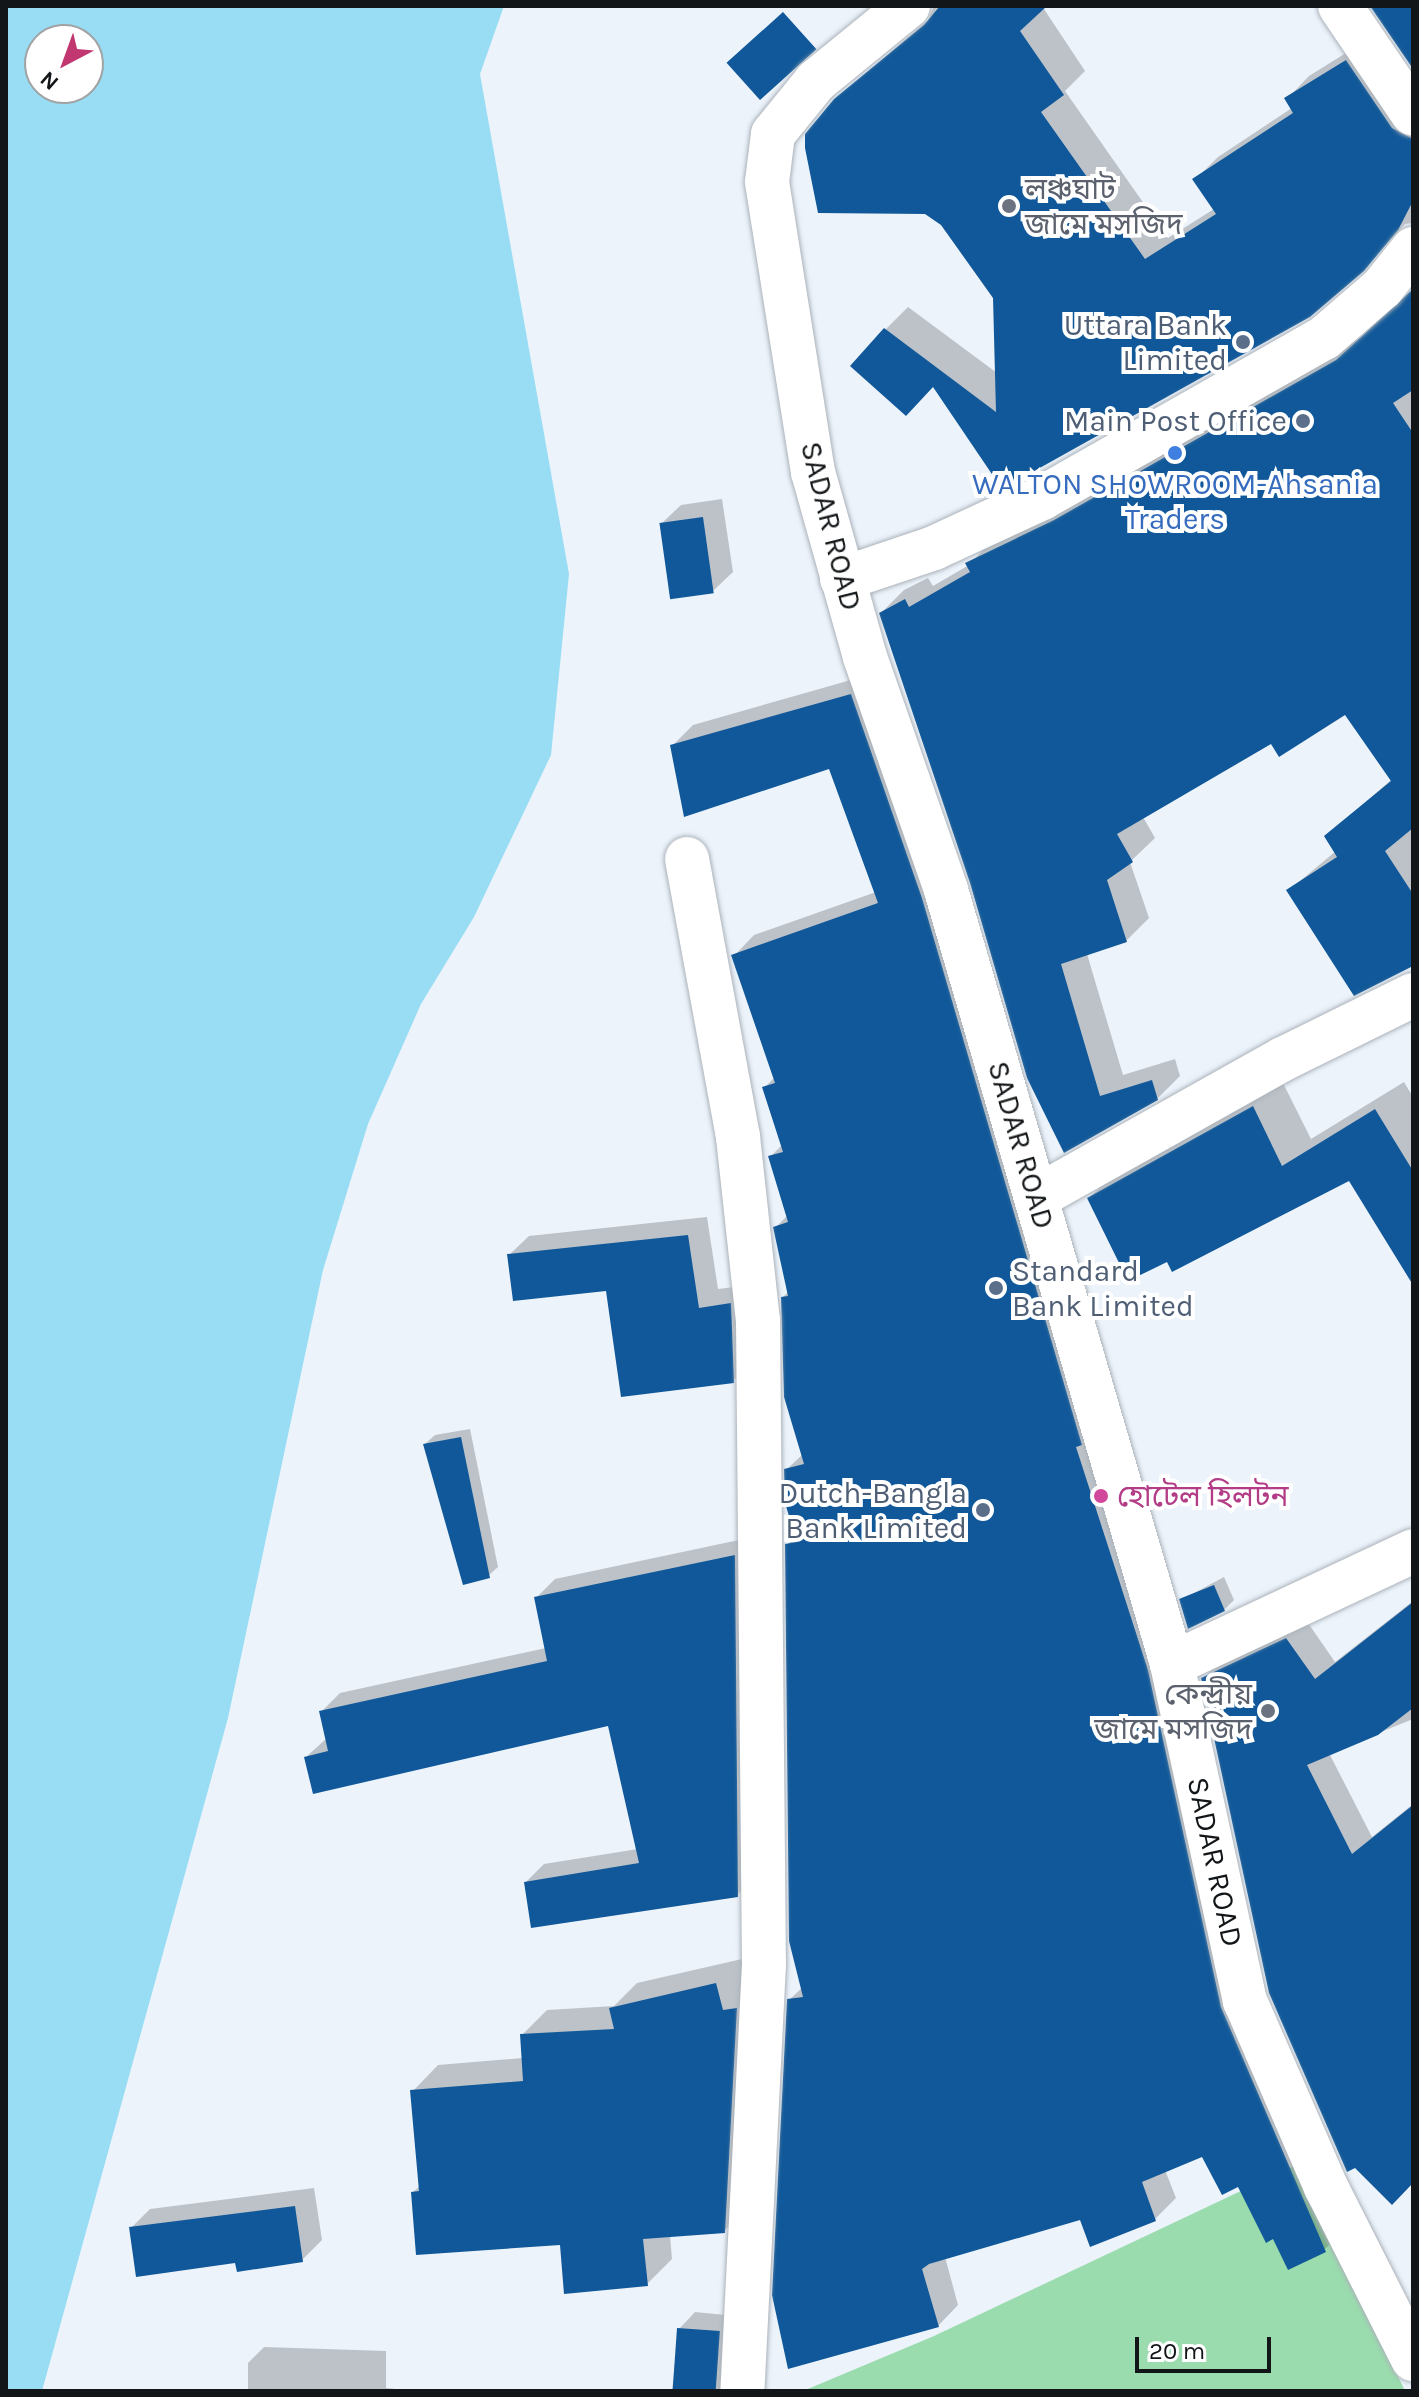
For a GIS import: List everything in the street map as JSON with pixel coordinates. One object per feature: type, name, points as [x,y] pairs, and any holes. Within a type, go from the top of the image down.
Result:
[{"type":"street","name":"SADAR ROAD","points":[[908,6],[793,105],[773,134],[767,182],[813,472],[842,579],[946,890],[1172,1664],[1245,2001],[1326,2187],[1413,2359]]},
{"type":"street","points":[[1340,6],[1413,114]]},
{"type":"street","points":[[842,579],[934,548],[1042,498],[1324,338],[1382,288],[1413,249]]},
{"type":"street","points":[[687,859],[738,1137],[758,1320],[764,1964],[742,2391]]},
{"type":"street","points":[[1037,1197],[1283,1059],[1413,995]]},
{"type":"street","points":[[1172,1664],[1413,1551]]},
{"type":"green space","points":[[1298,2164],[1405,2391],[803,2391],[934,2336]]},
{"type":"water","points":[[6,6],[504,6],[480,74],[569,574],[551,755],[474,917],[421,1004],[368,1124],[323,1270],[228,1718],[42,2391],[6,2391]]},
{"type":"building","points":[[940,6],[1047,6],[1020,31],[1064,95],[1041,112],[1145,259],[1216,214],[1192,179],[1293,113],[1284,98],[1346,60],[1392,128],[1413,139],[1413,201],[1398,230],[1364,271],[1310,317],[1002,489],[933,387],[906,416],[850,366],[884,328],[996,412],[993,298],[941,225],[925,214],[818,213],[805,148],[805,134],[834,99],[924,25]]},
{"type":"building","points":[[1370,6],[1413,6],[1413,69]]},
{"type":"building","points":[[783,12],[816,49],[760,100],[727,63]]},
{"type":"building","points":[[1413,289],[1413,390],[1393,403],[1413,433],[1413,828],[1385,851],[1413,894],[1413,966],[1354,996],[1286,890],[1337,857],[1324,836],[1391,781],[1345,715],[1279,757],[1271,744],[1117,834],[1133,862],[1107,880],[1127,942],[1061,964],[1100,1096],[1152,1080],[1158,1100],[1064,1153],[1027,1078],[970,883],[879,613],[905,599],[909,607],[970,572],[965,563],[1054,520],[1336,360]]},
{"type":"building","points":[[703,517],[714,593],[670,599],[659,523]]},
{"type":"building","points":[[851,694],[922,898],[1082,1445],[1076,1447],[1148,1670],[1221,2007],[1326,2252],[1288,2270],[1273,2239],[1266,2243],[1238,2187],[1222,2195],[1202,2157],[1142,2182],[1156,2221],[1090,2247],[1080,2220],[929,2264],[922,2269],[939,2327],[788,2369],[772,2295],[787,1999],[803,1997],[789,1941],[785,1544],[797,1542],[785,1503],[784,1469],[804,1464],[784,1397],[781,1297],[788,1296],[773,1227],[788,1222],[768,1156],[783,1152],[762,1087],[775,1083],[731,955],[878,903],[829,769],[684,817],[670,745]]},
{"type":"building","points":[[1253,1106],[1282,1166],[1375,1109],[1413,1171],[1413,1285],[1349,1181],[1172,1272],[1167,1262],[1128,1281],[1087,1198]]},
{"type":"building","points":[[688,1235],[699,1308],[731,1303],[734,1383],[621,1397],[606,1291],[513,1301],[507,1254]]},
{"type":"building","points":[[461,1437],[490,1578],[463,1585],[423,1444]]},
{"type":"building","points":[[735,1555],[738,1897],[531,1928],[524,1882],[639,1863],[608,1726],[313,1794],[304,1757],[328,1751],[319,1711],[547,1661],[534,1597]]},
{"type":"building","points":[[1214,1585],[1225,1611],[1188,1629],[1179,1599]]},
{"type":"building","points":[[1413,1602],[1413,1708],[1378,1735],[1307,1765],[1352,1854],[1413,1805],[1413,2183],[1392,2205],[1355,2168],[1347,2172],[1269,1993],[1201,1678],[1286,1638],[1315,1679]]},
{"type":"building","points":[[716,1983],[723,2010],[737,2008],[725,2233],[643,2239],[648,2286],[564,2294],[560,2245],[416,2255],[411,2192],[419,2191],[410,2090],[523,2081],[520,2034],[614,2029],[609,2008]]},
{"type":"building","points":[[295,2206],[303,2262],[237,2272],[235,2263],[136,2277],[129,2227]]},
{"type":"building","points":[[677,2328],[720,2331],[716,2391],[673,2391]]},
{"type":"place","name":"লঞ্চঘাট জামে মসজিদ","points":[[1009,206]]},
{"type":"place","name":"Uttara Bank Limited","points":[[1243,342]]},
{"type":"place","name":"Main Post Office","points":[[1303,421]]},
{"type":"place","name":"WALTON SHOWROOM-Ahsania Traders","points":[[1175,453]]},
{"type":"place","name":"Standard Bank Limited","points":[[996,1288]]},
{"type":"place","name":"হোটেল হিলটন","points":[[1101,1496]]},
{"type":"place","name":"Dutch-Bangla Bank Limited","points":[[983,1510]]},
{"type":"place","name":"কেন্দ্রীয় জামে মসজিদ","points":[[1268,1711]]}]
